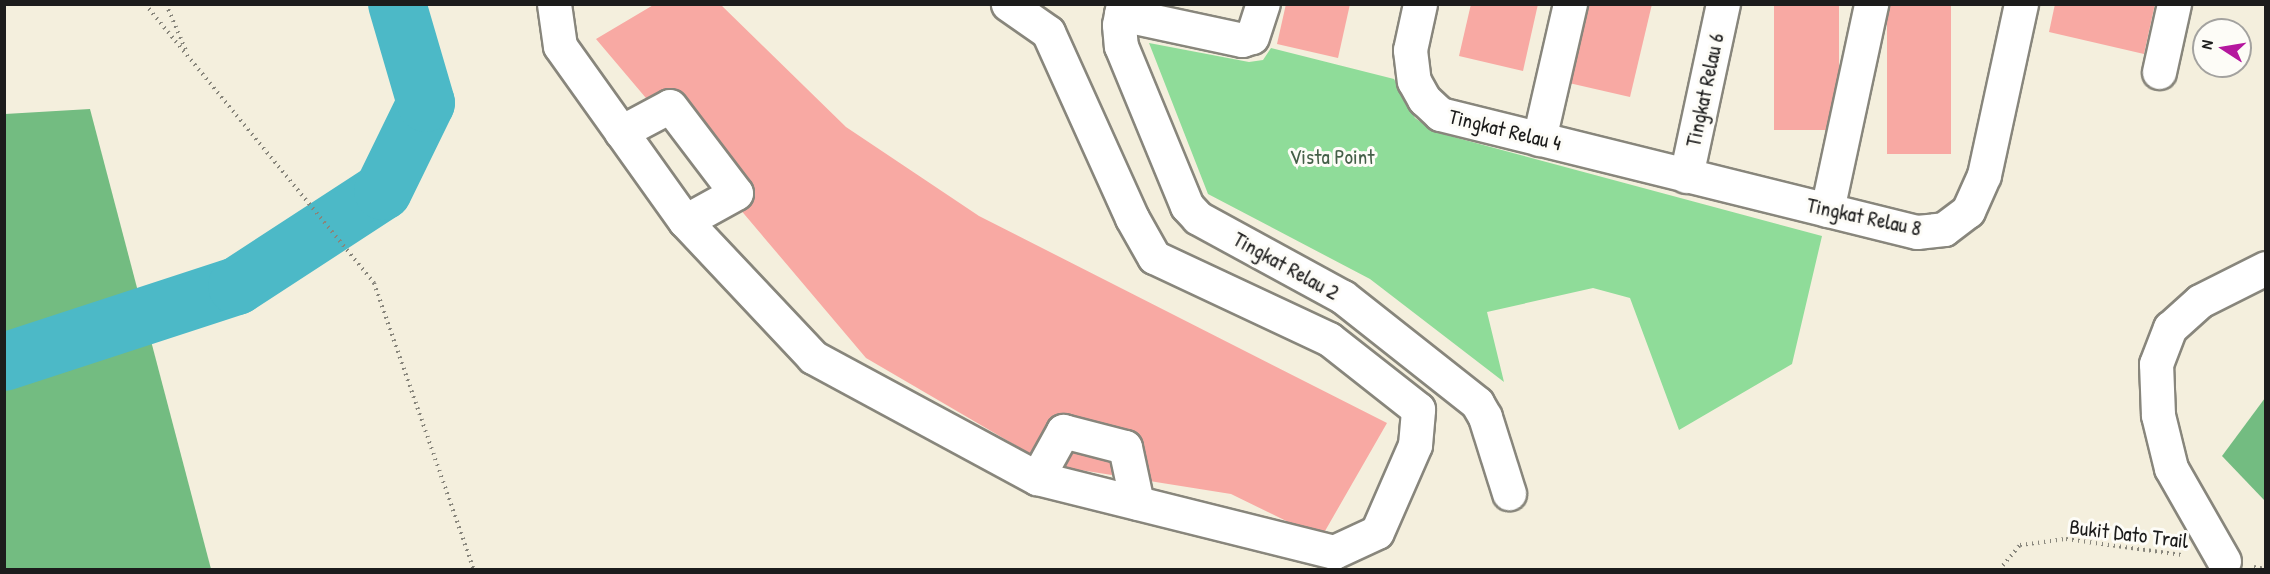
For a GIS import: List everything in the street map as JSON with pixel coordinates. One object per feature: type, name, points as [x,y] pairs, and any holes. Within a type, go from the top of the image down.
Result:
[{"type":"street","points":[[554,4],[560,46],[685,221],[813,357],[1037,478],[1334,552],[1377,531],[1415,445],[1418,409],[1329,339],[1154,257],[1132,218],[1048,32],[1008,4]]},
{"type":"street","points":[[1122,10],[1242,40],[1252,37],[1263,4]]},
{"type":"street","name":"Tingkat Relau 4","points":[[1420,4],[1410,50],[1414,81],[1424,99],[1440,114],[1686,176]]},
{"type":"street","points":[[1539,139],[1570,4]]},
{"type":"street","name":"Tingkat Relau 6","points":[[1686,176],[1723,4]]},
{"type":"street","points":[[1827,210],[1871,4]]},
{"type":"street","name":"Tingkat Relau 8","points":[[1686,176],[1917,232],[1944,229],[1968,211],[1984,175],[2021,4]]},
{"type":"street","points":[[2159,72],[2174,4]]},
{"type":"street","name":"Tingkat Relau 2","points":[[1122,10],[1121,46],[1187,206],[1198,218],[1343,297],[1477,403],[1485,417],[1509,493]]},
{"type":"street","points":[[621,132],[670,106],[736,193],[685,221]]},
{"type":"street","points":[[2224,561],[2171,468],[2158,416],[2156,364],[2170,328],[2200,301],[2265,268]]},
{"type":"street","points":[[1037,478],[1063,431],[1125,447],[1137,503]]},
{"type":"path","points":[[145,4],[374,284],[474,570]]},
{"type":"path","points":[[166,4],[189,59]]},
{"type":"path","name":"Bukit Dato Trail","points":[[1999,570],[2020,545],[2066,539],[2265,569]]},
{"type":"green space","name":"Vista Point","points":[[1149,43],[1249,62],[1263,60],[1271,48],[1394,79],[1415,118],[1435,132],[1822,236],[1792,364],[1679,430],[1630,298],[1593,288],[1487,312],[1504,382],[1370,279],[1208,194]]},
{"type":"green space","points":[[90,109],[211,569],[5,569],[5,114]]},
{"type":"green space","points":[[2265,398],[2265,501],[2222,456]]},
{"type":"building","points":[[655,4],[720,4],[846,127],[979,216],[1387,423],[1321,538],[1231,494],[1049,465],[866,358],[596,39]]},
{"type":"building","points":[[1286,4],[1350,4],[1338,58],[1277,44]]},
{"type":"building","points":[[1471,4],[1538,4],[1523,71],[1459,56]]},
{"type":"building","points":[[1588,4],[1652,4],[1630,97],[1569,83]]},
{"type":"building","points":[[1774,4],[1839,4],[1839,130],[1774,130]]},
{"type":"building","points":[[1887,4],[1951,4],[1951,154],[1887,154]]},
{"type":"building","points":[[2055,4],[2155,4],[2144,54],[2049,32]]},
{"type":"waterway","points":[[4,362],[237,286],[383,191],[426,103],[397,4]]}]
